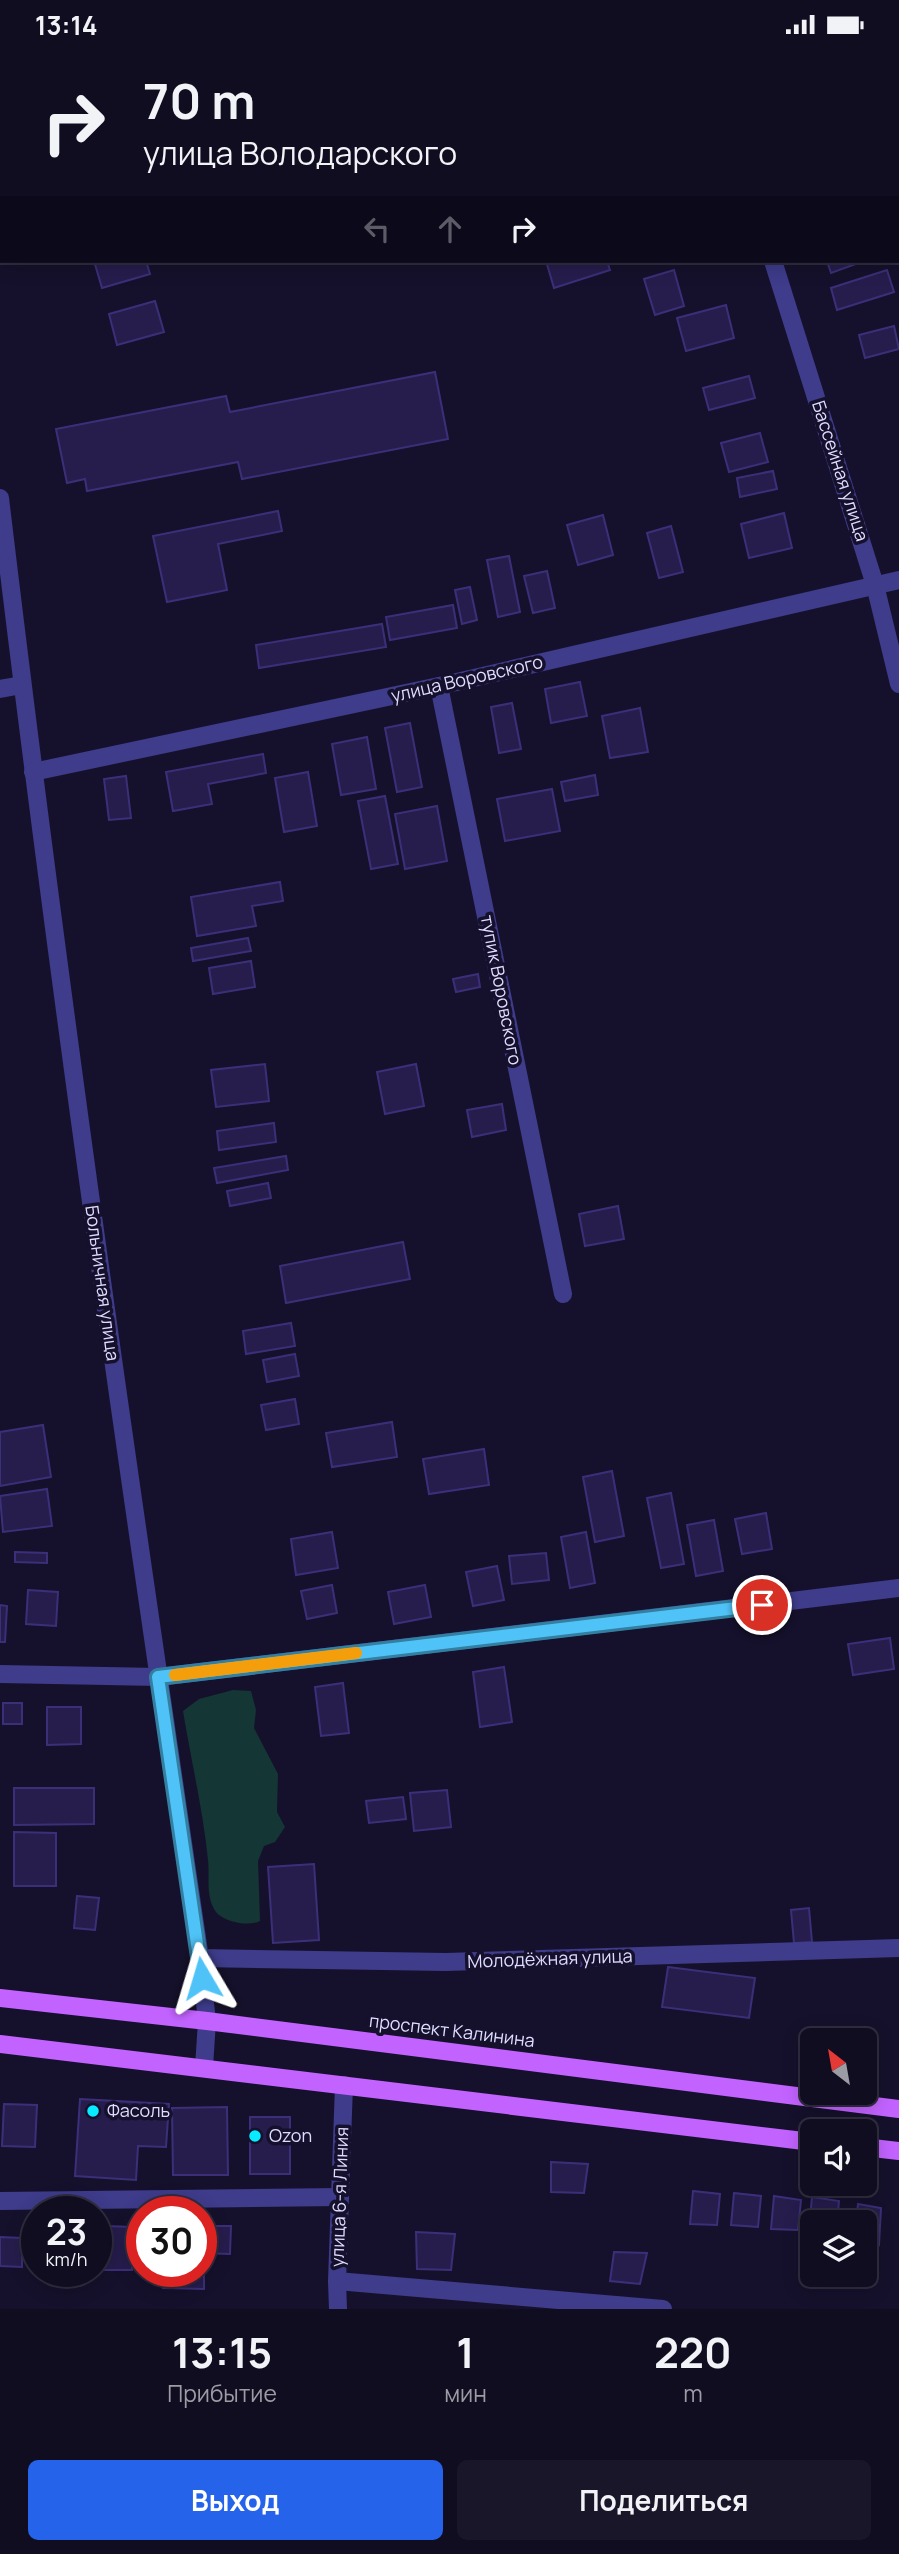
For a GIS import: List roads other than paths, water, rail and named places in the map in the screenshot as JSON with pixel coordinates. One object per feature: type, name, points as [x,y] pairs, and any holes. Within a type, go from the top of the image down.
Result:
[{"type":"main road","name":"проспект Калинина","points":[[0,1998],[207,2021],[899,2109]]},
{"type":"main road","points":[[0,2044],[800,2141]]},
{"type":"main road","points":[[877,2148],[899,2151]]},
{"type":"street","name":"Бассейная улица","points":[[774,263],[875,585],[899,684]]},
{"type":"street","name":"Больничная улица","points":[[0,498],[82,1147],[200,1958],[207,2021],[204,2067]]},
{"type":"street","name":"улица Воровского","points":[[33,772],[439,687],[899,580]]},
{"type":"street","points":[[0,689],[22,685]]},
{"type":"street","name":"тупик Воровского","points":[[439,687],[562,1294]]},
{"type":"street","points":[[0,1674],[158,1677],[899,1588]]},
{"type":"street","name":"Молодёжная улица","points":[[200,1958],[446,1962],[899,1948]]},
{"type":"street","name":"улица 6-я Линия","points":[[338,2309],[344,2085]]},
{"type":"street","points":[[0,2201],[340,2197]]},
{"type":"street","points":[[337,2281],[663,2309]]},
{"type":"place","name":"Фасоль","points":[[93,2111]]},
{"type":"place","name":"Ozon","points":[[255,2136]]}]
